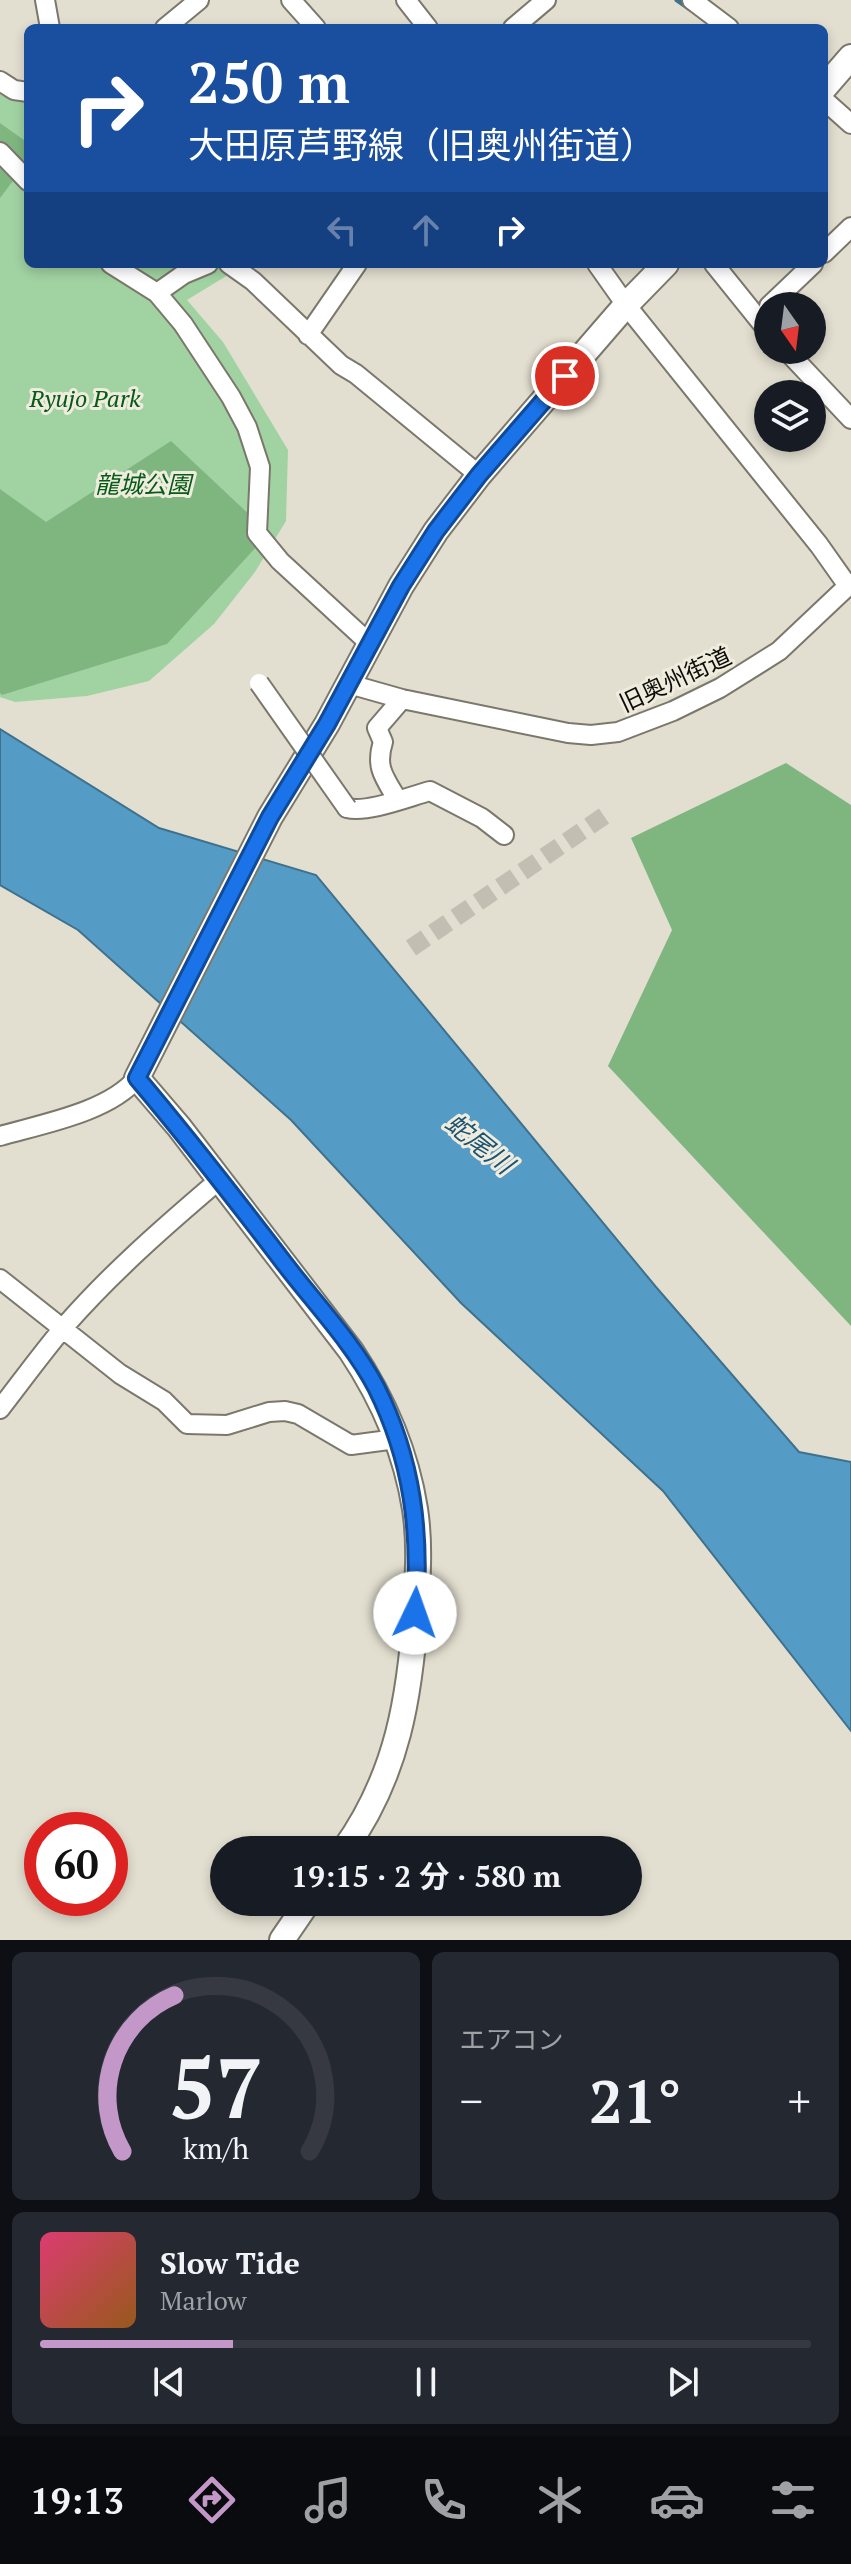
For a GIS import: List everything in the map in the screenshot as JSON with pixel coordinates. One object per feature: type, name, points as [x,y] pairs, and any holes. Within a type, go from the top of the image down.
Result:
[{"type":"main road","points":[[828,83],[851,57]]},
{"type":"main road","points":[[352,1836],[393,1757],[412,1667],[418,1547],[415,1510],[396,1439],[375,1386],[351,1351],[137,1078],[270,817],[436,531],[479,475],[626,305],[662,268]]},
{"type":"main road","points":[[282,1940],[298,1916]]},
{"type":"street","points":[[45,0],[49,24]]},
{"type":"street","points":[[171,24],[199,0]]},
{"type":"street","points":[[291,0],[312,24]]},
{"type":"street","points":[[406,0],[425,24]]},
{"type":"street","points":[[518,24],[546,0]]},
{"type":"street","points":[[692,0],[724,24]]},
{"type":"street","points":[[0,81],[14,90],[24,91]]},
{"type":"street","points":[[828,104],[851,124]]},
{"type":"street","points":[[0,152],[24,177]]},
{"type":"street","points":[[828,249],[851,227]]},
{"type":"street","points":[[117,268],[157,293],[214,369],[247,427],[260,467],[257,533],[280,561],[369,643]]},
{"type":"street","points":[[157,293],[198,268]]},
{"type":"street","points":[[235,268],[253,281],[341,365],[479,475]]},
{"type":"street","points":[[308,335],[354,268]]},
{"type":"street","points":[[600,268],[850,585]]},
{"type":"street","points":[[718,268],[754,305]]},
{"type":"street","points":[[787,292],[809,268]]},
{"type":"street","points":[[799,364],[851,419]]},
{"type":"street","name":"旧奥州街道","points":[[349,684],[402,699],[568,733],[591,735],[618,732],[673,711],[748,672],[779,651],[850,585]]},
{"type":"street","points":[[259,683],[347,808],[358,809],[430,791],[482,818],[504,835]]},
{"type":"street","points":[[397,799],[382,773],[378,758],[383,742],[377,728],[402,699]]},
{"type":"street","points":[[0,1136],[99,1105],[118,1096],[137,1078]]},
{"type":"street","points":[[0,1409],[63,1328],[138,1250],[219,1180]]},
{"type":"street","points":[[0,1279],[120,1374],[164,1401],[187,1424],[227,1425],[269,1412],[285,1411],[298,1414],[351,1445],[396,1439]]},
{"type":"green space","name":"龍城公園","points":[[0,93],[24,100],[24,268],[239,268],[187,300],[223,342],[288,450],[286,521],[255,572],[214,624],[149,681],[87,696],[15,702],[0,697]]},
{"type":"green space","points":[[0,123],[24,140],[24,166],[0,198]]},
{"type":"green space","points":[[171,441],[269,533],[167,644],[2,695],[0,489],[46,522]]},
{"type":"green space","points":[[786,763],[851,805],[851,1326],[608,1066],[672,930],[631,838]]},
{"type":"water","name":"蛇尾川","points":[[0,729],[159,828],[316,875],[656,1287],[799,1452],[851,1462],[851,1731],[663,1491],[461,1303],[291,1120],[78,930],[0,885]]},
{"type":"waterway","points":[[677,0],[690,9]]},
{"type":"tunnel","points":[[411,948],[604,816]]},
{"type":"route","points":[[415,1613],[418,1547],[415,1510],[406,1470],[375,1386],[179,1127],[137,1078],[270,817],[327,724],[401,586],[436,531],[479,475],[565,376]]},
{"type":"park label","name":"Ryujo Park","points":[[85,398]]}]
